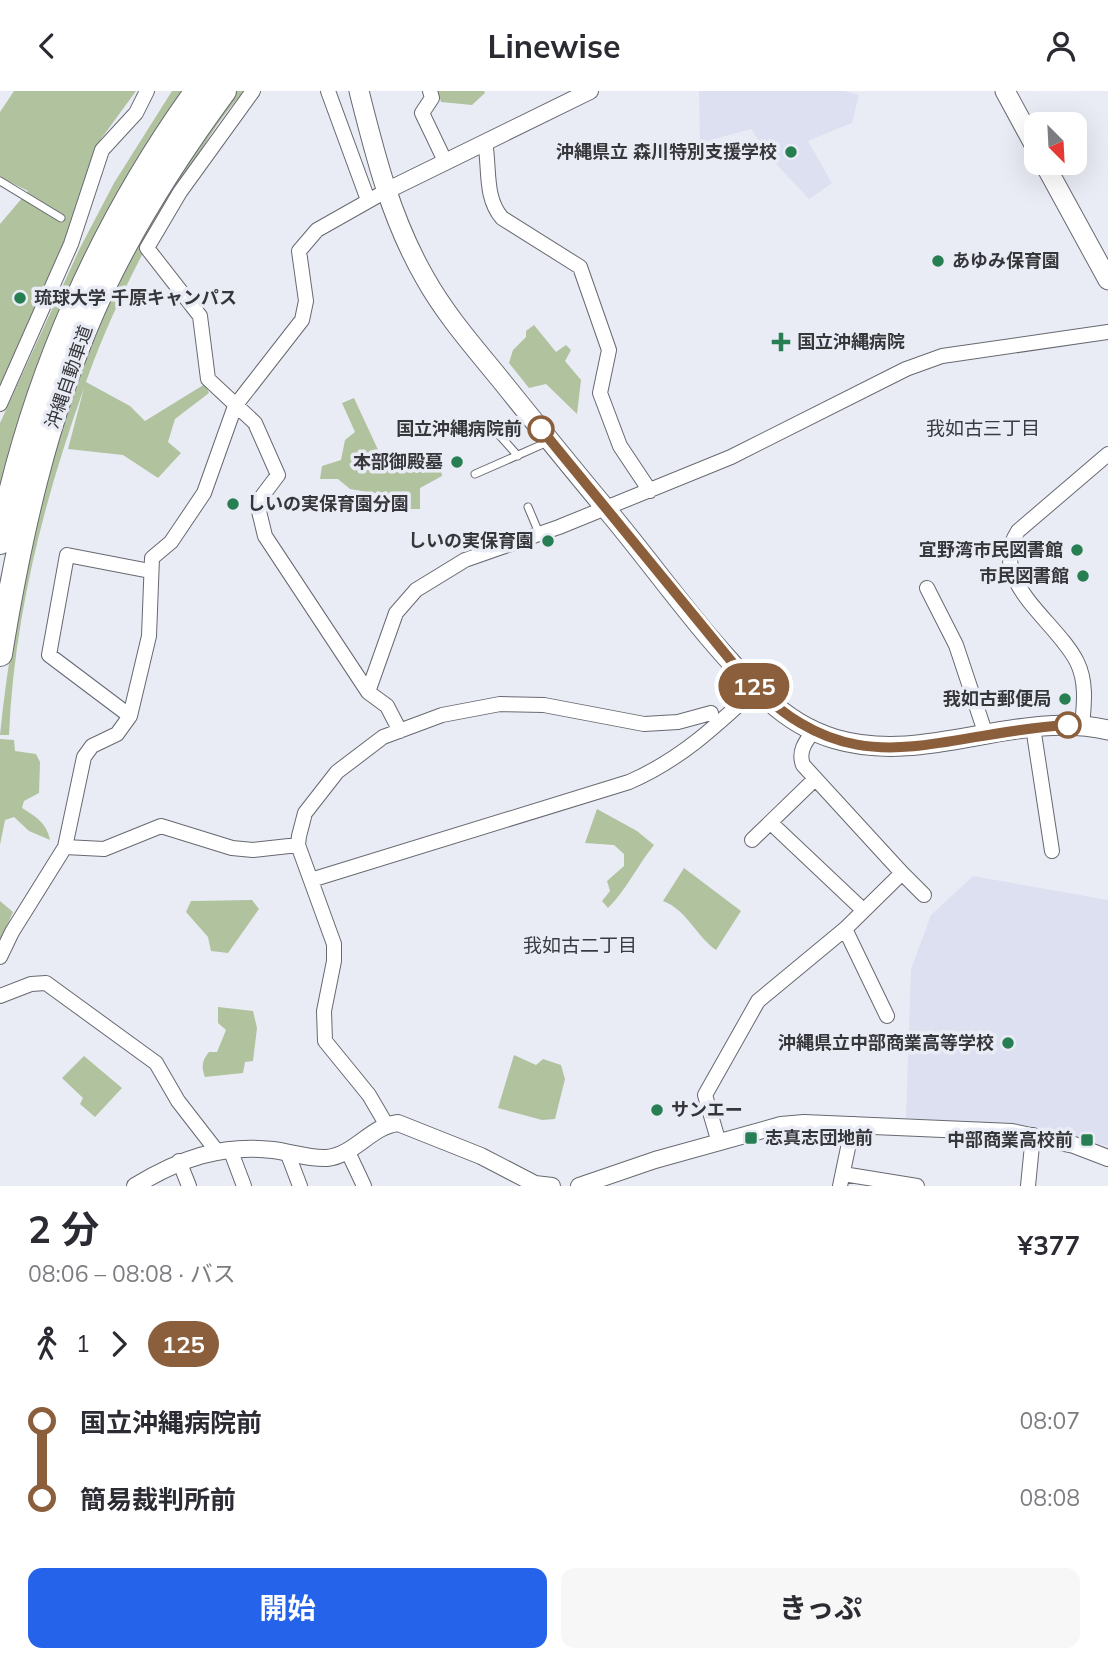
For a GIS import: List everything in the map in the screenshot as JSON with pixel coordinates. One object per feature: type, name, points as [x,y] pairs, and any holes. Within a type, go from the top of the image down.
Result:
[{"type":"highway","name":"沖縄自動車道","points":[[0,542],[27,436],[75,303],[103,244],[148,166],[197,91]]},
{"type":"highway","name":"沖縄自動車道","points":[[0,654],[25,520],[70,371],[93,310],[159,187],[225,91]]},
{"type":"main road","points":[[359,91],[386,191],[406,241],[435,295],[550,441],[756,689],[787,716],[813,732],[858,745],[882,748],[923,746],[1033,727],[1082,726],[1108,730]]},
{"type":"main road","points":[[1006,91],[1024,125]]},
{"type":"main road","points":[[1051,175],[1108,281]]},
{"type":"street","points":[[0,404],[71,244],[102,150],[136,113],[147,91]]},
{"type":"street","points":[[253,91],[180,192],[147,248],[200,316],[208,379],[255,423],[278,475],[257,503],[265,536],[368,692],[387,706],[400,731]]},
{"type":"street","points":[[328,91],[368,200]]},
{"type":"street","points":[[430,91],[432,98],[422,113],[445,161]]},
{"type":"street","points":[[0,957],[12,932],[65,847],[84,757],[92,746],[117,734],[130,716],[149,636],[150,571],[157,551],[171,542],[204,493],[235,405],[302,320],[306,301],[299,251],[317,230],[368,200],[590,91]]},
{"type":"street","points":[[485,142],[489,163],[490,199],[495,209],[502,218],[580,267],[609,350],[600,393],[603,403],[620,446],[650,491]]},
{"type":"street","points":[[368,692],[387,631],[396,613],[416,590],[465,560],[650,491],[731,457],[906,369],[930,361],[1108,332]]},
{"type":"street","points":[[1082,726],[1084,685],[1076,660],[1022,591],[1007,558],[1010,542],[1018,531],[1108,454]]},
{"type":"street","points":[[130,716],[49,655],[67,555],[150,571]]},
{"type":"street","points":[[927,588],[956,645],[986,734]]},
{"type":"street","points":[[311,880],[629,782],[665,765],[695,745],[756,689]]},
{"type":"street","points":[[386,1125],[369,1095],[325,1041],[324,1011],[334,961],[334,944],[298,845],[305,814],[337,772],[383,737],[442,715],[500,704],[544,705],[627,723],[678,722],[711,713]]},
{"type":"street","points":[[678,722],[695,745]]},
{"type":"street","points":[[1033,727],[1052,851]]},
{"type":"street","points":[[813,732],[803,745],[800,758],[815,779],[924,895]]},
{"type":"street","points":[[752,840],[772,824],[815,779]]},
{"type":"street","points":[[772,824],[862,909]]},
{"type":"street","points":[[65,847],[104,849],[161,827],[232,848],[253,851],[298,845]]},
{"type":"street","points":[[719,1143],[705,1095],[758,1001],[845,929],[862,909],[902,873]]},
{"type":"street","points":[[845,929],[887,1016]]},
{"type":"street","points":[[0,996],[31,984],[46,983],[156,1063],[178,1101],[223,1149],[244,1186]]},
{"type":"street","points":[[138,1185],[179,1161],[223,1149],[287,1152],[327,1158],[348,1152],[386,1125],[398,1123],[431,1134],[534,1185],[552,1186]]},
{"type":"street","points":[[853,1124],[842,1180],[917,1186]]},
{"type":"street","points":[[579,1186],[781,1125],[853,1124],[1033,1135],[1074,1145],[1108,1158]]},
{"type":"street","points":[[1028,1186],[1033,1135]]},
{"type":"street","points":[[287,1152],[300,1186]]},
{"type":"street","points":[[348,1152],[364,1186]]},
{"type":"street","points":[[179,1161],[189,1186]]},
{"type":"lane","points":[[0,181],[61,218]]},
{"type":"lane","points":[[492,427],[518,456]]},
{"type":"lane","points":[[475,474],[550,441]]},
{"type":"lane","points":[[528,507],[539,533]]},
{"type":"shaded area","name":"沖縄県立 森川特別支援学校","points":[[699,91],[845,91],[859,95],[852,123],[808,141],[832,183],[809,199],[774,162],[751,129],[700,143]]},
{"type":"shaded area","name":"沖縄県立中部商業高等学校","points":[[973,876],[1108,900],[1108,1146],[1023,1125],[906,1118],[911,969],[931,915]]},
{"type":"green space","name":"琉球大学 千原キャンパス","points":[[14,91],[136,91],[101,139],[81,201],[0,390],[0,224],[28,191],[0,177],[0,112]]},
{"type":"green space","points":[[172,91],[187,91],[0,497],[0,423],[80,248],[114,183]]},
{"type":"green space","points":[[236,91],[245,91],[209,137],[153,235],[116,307],[86,382],[130,406],[145,421],[205,384],[209,393],[175,419],[168,442],[181,453],[158,478],[123,455],[68,449],[84,388],[56,473],[33,559],[17,646],[9,735],[0,735],[11,649],[27,563],[73,396],[105,315],[142,237],[186,162]]},
{"type":"green space","points":[[438,91],[485,93],[472,105],[441,102]]},
{"type":"green space","points":[[534,325],[556,352],[566,345],[571,350],[565,361],[581,380],[577,414],[546,384],[529,388],[509,363],[513,350],[526,337],[526,331]]},
{"type":"green space","points":[[354,398],[380,454],[439,457],[442,476],[420,488],[420,509],[391,509],[384,495],[350,489],[338,479],[320,479],[322,466],[341,460],[345,440],[355,432],[342,403]]},
{"type":"green space","points":[[0,739],[14,740],[15,751],[36,754],[40,762],[39,793],[24,801],[22,808],[43,825],[50,840],[29,831],[14,817],[5,820],[0,845]]},
{"type":"green space","points":[[597,809],[637,831],[654,845],[608,908],[602,901],[610,891],[607,881],[624,866],[624,854],[614,845],[585,843]]},
{"type":"green space","points":[[684,868],[741,911],[716,950],[679,910],[663,901]]},
{"type":"green space","points":[[252,900],[259,909],[228,953],[211,951],[208,937],[186,912],[191,901]]},
{"type":"green space","points":[[0,901],[13,912],[0,941]]},
{"type":"green space","points":[[218,1007],[253,1011],[257,1028],[253,1061],[245,1062],[243,1073],[205,1077],[205,1058],[209,1052],[217,1052],[226,1030],[218,1023]]},
{"type":"green space","points":[[514,1055],[536,1065],[543,1059],[561,1065],[565,1079],[555,1119],[542,1120],[498,1108]]},
{"type":"green space","points":[[84,1056],[122,1088],[95,1117],[80,1104],[83,1098],[62,1078]]},
{"type":"bus line","name":"125","points":[[541,429],[741,673],[787,716],[813,732],[858,745],[903,748],[1033,727],[1068,725]]},
{"type":"place","name":"沖縄県立 森川特別支援学校","points":[[791,152]]},
{"type":"place","name":"あゆみ保育園","points":[[938,261]]},
{"type":"place","name":"琉球大学 千原キャンパス","points":[[20,298]]},
{"type":"place","name":"国立沖縄病院","points":[[781,342]]},
{"type":"place","name":"国立沖縄病院前","points":[[541,429]]},
{"type":"place","name":"本部御殿墓","points":[[457,462]]},
{"type":"place","name":"しいの実保育園分園","points":[[233,504]]},
{"type":"place","name":"しいの実保育園","points":[[548,541]]},
{"type":"place","name":"宜野湾市民図書館","points":[[1077,550]]},
{"type":"place","name":"市民図書館","points":[[1083,576]]},
{"type":"place","name":"我如古郵便局","points":[[1065,699]]},
{"type":"place","name":"沖縄県立中部商業高等学校","points":[[1008,1043]]},
{"type":"place","name":"サンエー","points":[[657,1110]]},
{"type":"place","name":"志真志団地前","points":[[751,1138]]},
{"type":"place","name":"中部商業高校前","points":[[1087,1140]]},
{"type":"district","name":"我如古三丁目","points":[[983,428]]},
{"type":"district","name":"我如古二丁目","points":[[580,945]]}]
